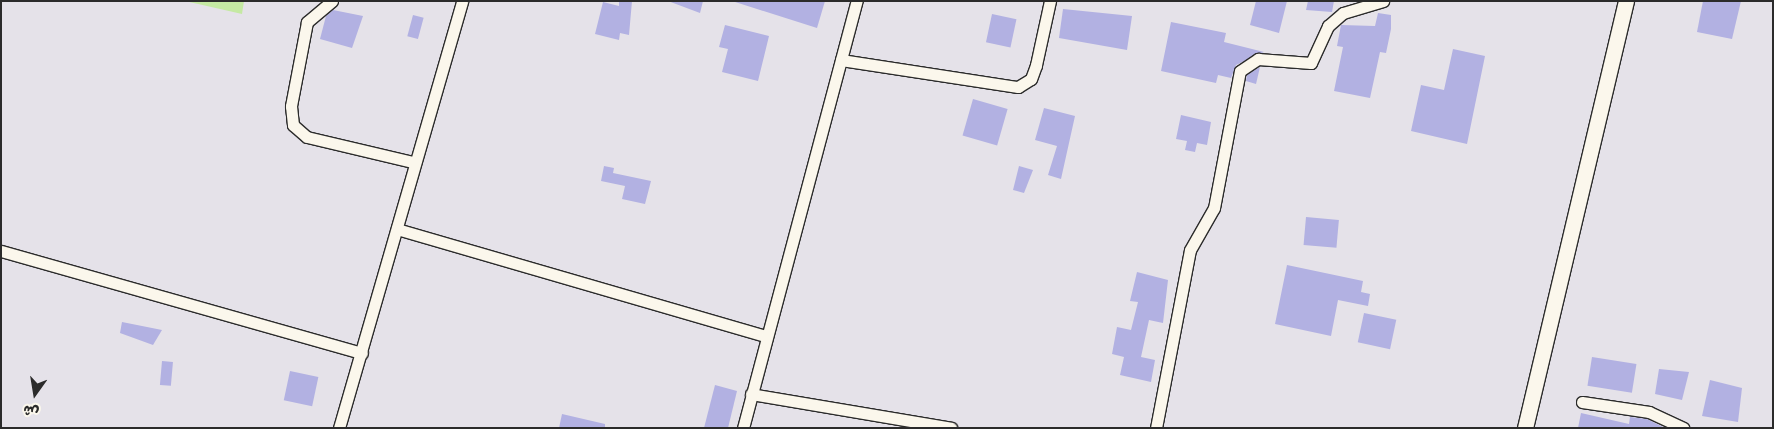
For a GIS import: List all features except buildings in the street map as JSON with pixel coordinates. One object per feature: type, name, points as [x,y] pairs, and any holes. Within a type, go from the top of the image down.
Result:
[{"type":"street","points":[[332,1],[307,22],[291,106],[293,125],[307,137],[413,162]]},
{"type":"street","points":[[339,428],[362,353],[381,272],[397,229],[413,162],[462,1]]},
{"type":"street","points":[[743,428],[765,336],[857,1]]},
{"type":"street","points":[[841,60],[1018,87],[1031,79],[1036,65],[1050,1]]},
{"type":"street","points":[[1156,428],[1190,250],[1214,208],[1240,71],[1258,59],[1311,63],[1328,26],[1343,13],[1382,1]]},
{"type":"street","points":[[1525,428],[1626,1]]},
{"type":"street","points":[[397,229],[765,336]]},
{"type":"street","points":[[1,251],[362,353]]},
{"type":"street","points":[[751,394],[951,428]]},
{"type":"street","points":[[1582,402],[1649,412],[1684,428]]},
{"type":"green space","points":[[185,1],[244,1],[242,14]]}]
